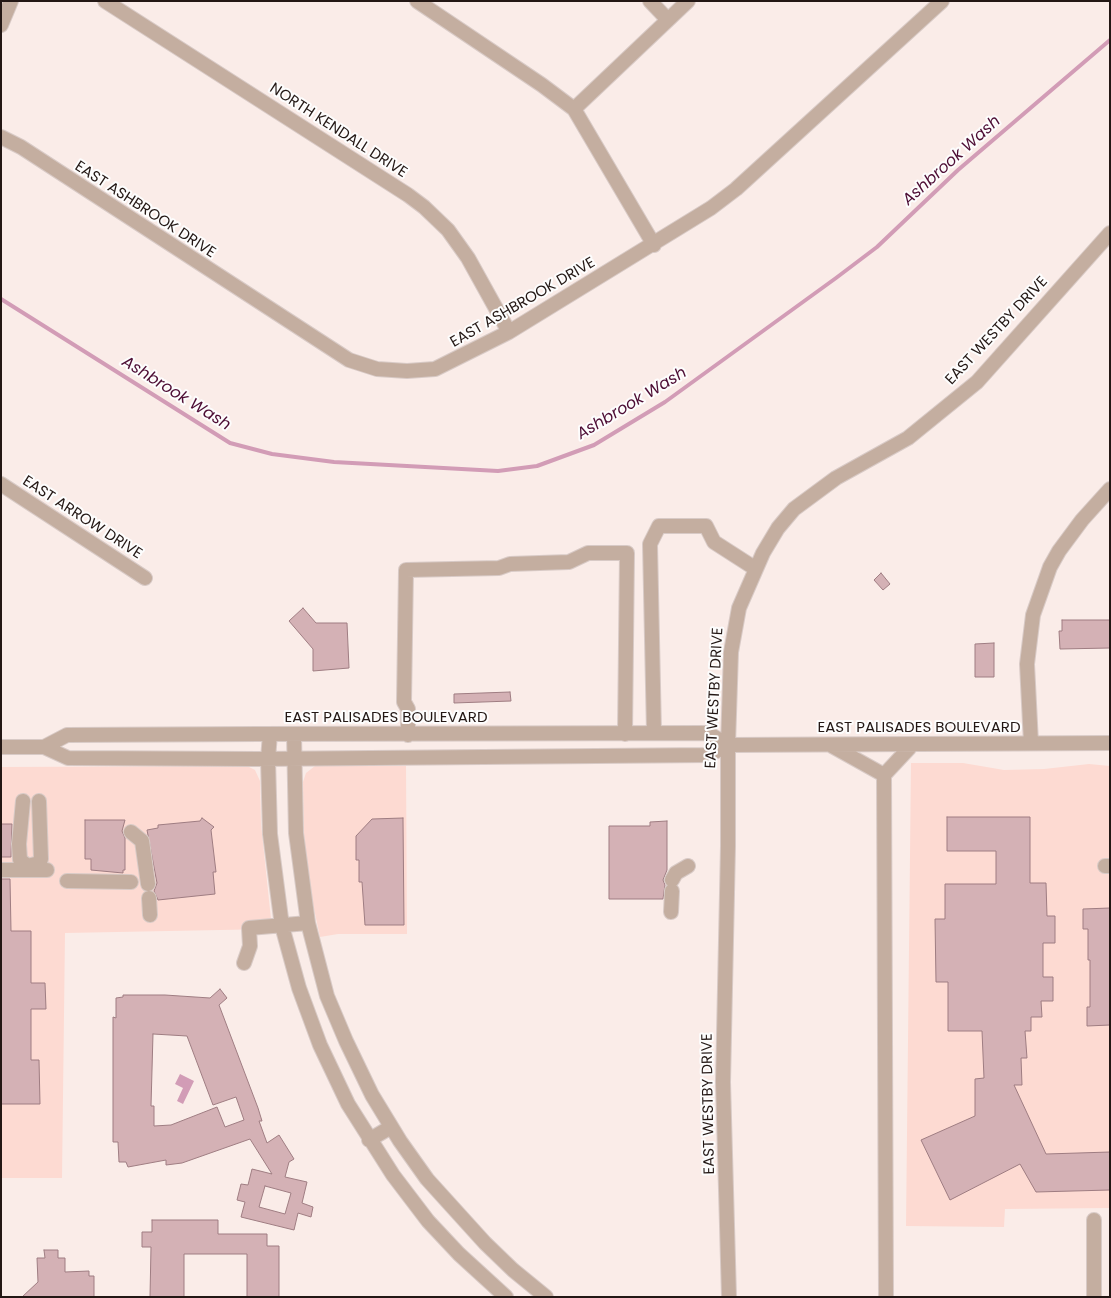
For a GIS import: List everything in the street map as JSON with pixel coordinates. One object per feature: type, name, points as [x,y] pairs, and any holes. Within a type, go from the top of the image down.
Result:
[{"type":"street","points":[[1,26],[11,1]]},
{"type":"street","name":"NORTH KENDALL DRIVE","points":[[105,1],[408,195],[424,208],[448,230],[468,258],[509,332]]},
{"type":"street","points":[[418,1],[542,85],[574,109],[654,245]]},
{"type":"street","points":[[650,1],[668,20]]},
{"type":"street","points":[[574,109],[688,1]]},
{"type":"street","name":"EAST ASHBROOK DRIVE","points":[[1,137],[21,147],[316,339],[363,366],[407,371],[435,369],[509,332],[654,245],[711,208],[736,189],[942,1]]},
{"type":"street","name":"EAST WESTBY DRIVE","points":[[730,1297],[722,1082],[728,846],[728,745],[733,629],[739,608],[756,569],[778,528],[794,509],[836,478],[908,438],[976,382],[1110,233]]},
{"type":"street","name":"EAST ARROW DRIVE","points":[[1,484],[145,578]]},
{"type":"street","points":[[1031,743],[1027,664],[1032,614],[1050,567],[1059,551],[1082,520],[1110,489]]},
{"type":"street","points":[[654,733],[650,544],[659,526],[706,526],[714,542],[756,569]]},
{"type":"street","points":[[408,735],[408,709],[404,702],[406,570],[499,568],[510,564],[569,562],[588,554],[627,552],[626,734]]},
{"type":"street","name":"EAST PALISADES BOULEVARD","points":[[44,747],[67,735],[270,734],[708,733],[728,745]]},
{"type":"street","points":[[270,734],[268,759],[270,834],[282,926],[299,988],[320,1044],[348,1104],[368,1140],[428,1221],[459,1254],[500,1291]]},
{"type":"street","points":[[294,734],[298,857],[308,923],[322,977],[335,1016],[357,1065],[391,1126],[420,1170],[447,1204],[513,1270],[546,1297]]},
{"type":"street","name":"EAST PALISADES BOULEVARD","points":[[1,747],[44,747],[68,758],[268,759],[294,757],[709,755],[728,745],[1110,743]]},
{"type":"street","points":[[828,744],[884,775]]},
{"type":"street","points":[[886,1297],[884,775],[913,744]]},
{"type":"street","points":[[23,800],[19,844],[20,860],[28,866],[39,863],[41,859],[39,800]]},
{"type":"street","points":[[131,832],[142,841],[148,884]]},
{"type":"street","points":[[672,912],[672,886],[676,873],[688,866]]},
{"type":"street","points":[[1,870],[47,870]]},
{"type":"street","points":[[67,881],[131,882]]},
{"type":"street","points":[[149,898],[150,915]]},
{"type":"street","points":[[244,963],[250,946],[249,928],[308,923]]},
{"type":"street","points":[[368,1140],[391,1126]]},
{"type":"street","points":[[1094,1220],[1094,1297]]},
{"type":"shaded area","points":[[911,763],[963,763],[1004,770],[1044,769],[1089,764],[1110,766],[1110,1208],[1005,1209],[1004,1227],[906,1226]]},
{"type":"shaded area","points":[[247,766],[255,770],[260,781],[261,824],[272,929],[65,933],[62,1178],[1,1178],[1,767]]},
{"type":"shaded area","points":[[315,766],[406,766],[407,934],[338,934],[320,937],[307,876],[304,833],[303,782],[306,773]]},
{"type":"shaded area","points":[[180,1074],[194,1081],[183,1104],[177,1101],[183,1088],[175,1084]]},
{"type":"building","points":[[881,573],[890,584],[883,590],[874,580]]},
{"type":"building","points":[[303,608],[316,623],[347,623],[349,668],[313,671],[313,649],[289,621]]},
{"type":"building","points":[[1062,620],[1110,620],[1110,648],[1060,649],[1059,631],[1062,631]]},
{"type":"building","points":[[994,643],[994,677],[975,677],[975,644]]},
{"type":"building","points":[[510,692],[511,701],[454,703],[454,694]]},
{"type":"building","points":[[947,817],[1030,817],[1030,883],[1046,883],[1047,916],[1055,916],[1055,943],[1043,943],[1043,977],[1053,977],[1053,1001],[1041,1001],[1042,1017],[1031,1017],[1031,1031],[1025,1031],[1027,1058],[1021,1058],[1022,1085],[1014,1085],[1046,1154],[1110,1152],[1110,1190],[1036,1192],[1020,1164],[950,1200],[921,1140],[975,1116],[975,1079],[984,1078],[982,1031],[948,1031],[948,982],[936,982],[935,919],[945,919],[945,884],[996,884],[996,851],[947,851]]},
{"type":"building","points":[[202,818],[214,827],[211,830],[216,872],[213,872],[215,894],[158,900],[154,891],[157,883],[147,830],[158,828],[158,825],[200,821]]},
{"type":"building","points":[[403,818],[404,925],[365,925],[362,882],[359,882],[359,860],[356,860],[356,836],[372,819]]},
{"type":"building","points":[[85,820],[125,820],[122,831],[125,838],[125,870],[123,870],[123,873],[91,870],[91,859],[85,859]]},
{"type":"building","points":[[667,821],[667,870],[663,880],[665,885],[663,899],[609,899],[609,826],[650,826],[650,822]]},
{"type":"building","points":[[1,824],[12,824],[11,857],[1,857]]},
{"type":"building","points":[[1,879],[10,879],[11,931],[31,931],[31,983],[45,983],[46,1009],[31,1009],[31,1060],[39,1060],[40,1104],[1,1104]]},
{"type":"building","points":[[1110,908],[1110,1025],[1087,1026],[1087,1007],[1090,1007],[1090,960],[1088,960],[1088,929],[1083,929],[1083,909]]},
{"type":"building","points":[[220,989],[227,998],[219,1005],[258,1108],[262,1121],[259,1121],[267,1143],[279,1135],[294,1159],[289,1162],[285,1177],[307,1182],[302,1203],[313,1207],[311,1217],[298,1213],[294,1230],[241,1217],[245,1202],[237,1200],[241,1184],[248,1185],[252,1169],[272,1174],[250,1139],[182,1163],[166,1165],[166,1160],[128,1167],[126,1162],[119,1162],[118,1142],[113,1142],[113,1017],[116,1018],[116,998],[123,997],[123,995],[165,995],[210,998]],"holes":[[[153,1034],[187,1036],[213,1105],[236,1097],[244,1120],[225,1127],[217,1107],[171,1125],[154,1126],[154,1106],[151,1106]],[[265,1186],[291,1193],[285,1214],[259,1207]]]},
{"type":"building","points":[[152,1220],[218,1220],[218,1234],[267,1234],[267,1246],[279,1246],[279,1297],[247,1297],[247,1254],[184,1254],[184,1297],[150,1297],[151,1247],[142,1247],[142,1232],[152,1232]]},
{"type":"building","points":[[44,1250],[58,1250],[58,1258],[65,1258],[65,1272],[89,1271],[89,1276],[94,1276],[94,1297],[22,1297],[38,1282],[37,1258],[45,1258]]},
{"type":"waterway","name":"Ashbrook Wash","points":[[1,299],[230,443],[272,454],[334,462],[498,471],[537,466],[594,445],[665,402],[836,278],[877,247],[958,170],[1110,40]]}]
